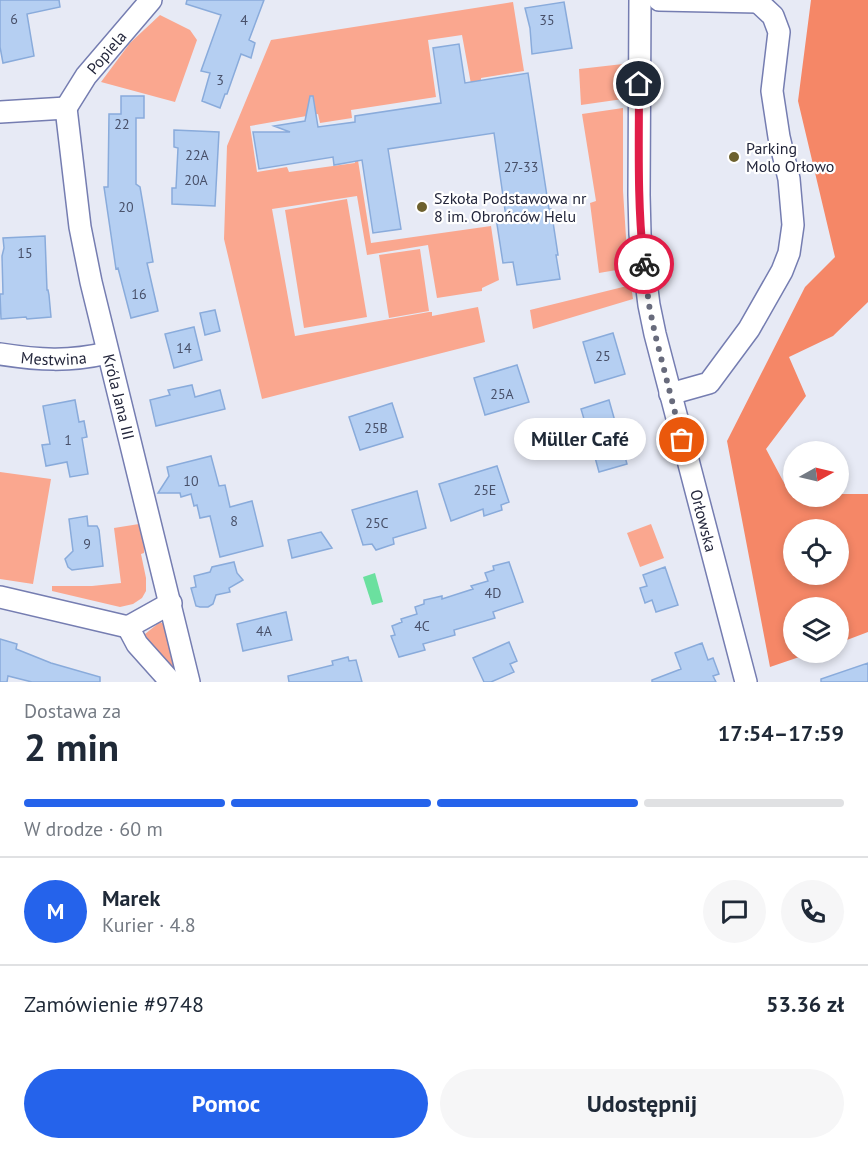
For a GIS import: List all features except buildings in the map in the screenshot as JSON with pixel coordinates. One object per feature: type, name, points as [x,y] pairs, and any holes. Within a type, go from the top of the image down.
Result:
[{"type":"street","name":"Popiela","points":[[66,108],[86,76],[151,0]]},
{"type":"street","name":"Orłowska","points":[[641,0],[640,234],[649,305],[670,394],[746,682]]},
{"type":"street","points":[[659,0],[758,1],[773,16],[779,32],[779,44],[772,91],[779,137],[789,179],[793,225],[789,253],[782,271],[749,329],[709,383],[670,394]]},
{"type":"street","points":[[0,112],[66,108]]},
{"type":"street","name":"Króla Jana III","points":[[66,108],[80,227],[107,353],[189,682]]},
{"type":"street","name":"Mestwina","points":[[0,354],[61,360],[87,358],[107,353]]},
{"type":"street","points":[[0,597],[128,627],[171,603]]},
{"type":"street","points":[[128,627],[137,644],[171,682]]},
{"type":"shaded area","points":[[811,0],[868,0],[868,302],[833,336],[789,357],[806,396],[766,449],[783,481],[783,507],[849,507],[849,494],[868,494],[868,632],[849,639],[849,597],[783,597],[783,663],[770,667],[727,441],[805,287],[835,257],[798,101]]},
{"type":"shaded area","points":[[513,2],[524,71],[481,78],[481,82],[471,84],[462,35],[428,40],[436,97],[351,110],[352,118],[320,123],[318,114],[250,126],[257,172],[287,167],[289,172],[355,163],[354,154],[357,154],[371,243],[491,226],[499,280],[482,288],[482,291],[437,298],[428,245],[367,255],[357,196],[272,209],[295,336],[429,312],[432,312],[432,316],[478,307],[485,342],[262,399],[224,239],[227,146],[271,40]]},
{"type":"shaded area","points":[[160,15],[190,30],[197,40],[175,102],[101,82],[130,43]]},
{"type":"shaded area","points":[[623,64],[623,99],[581,105],[579,69]]},
{"type":"shaded area","points":[[623,108],[623,191],[628,268],[599,273],[590,203],[596,201],[582,114]]},
{"type":"shaded area","points":[[347,199],[367,317],[304,328],[285,210]]},
{"type":"shaded area","points":[[420,249],[429,311],[389,318],[379,255]]},
{"type":"shaded area","points":[[631,285],[633,299],[533,329],[530,310]]},
{"type":"shaded area","points":[[0,472],[51,479],[33,584],[0,579]]},
{"type":"shaded area","points":[[139,524],[144,546],[144,553],[141,554],[146,578],[146,591],[142,598],[133,604],[120,607],[52,591],[52,586],[121,583],[114,528]]},
{"type":"shaded area","points":[[651,524],[664,558],[640,567],[627,533]]},
{"type":"shaded area","points":[[375,573],[383,602],[372,605],[363,577]]},
{"type":"shaded area","points":[[160,622],[164,624],[174,666],[170,669],[143,637]]},
{"type":"way so far","points":[[644,264],[655,334],[682,440]]},
{"type":"place","name":"Parking Molo Orłowo","points":[[734,157]]},
{"type":"place","name":"Szkoła Podstawowa nr 8 im. Obrońców Helu","points":[[422,207]]},
{"type":"place","name":"Müller Café","points":[[682,440]]},
{"type":"route","points":[[639,84],[640,234],[644,264]]}]
